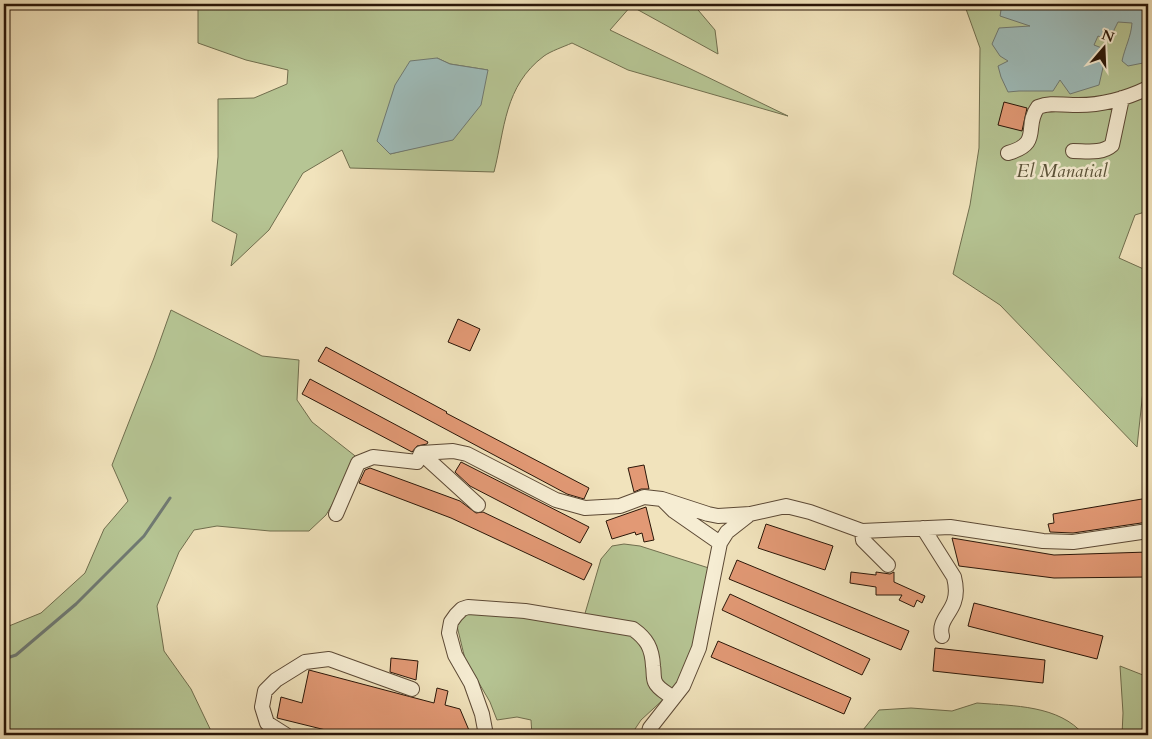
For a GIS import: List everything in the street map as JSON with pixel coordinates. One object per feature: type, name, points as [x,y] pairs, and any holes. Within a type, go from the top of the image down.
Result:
[{"type":"street","points":[[1008,152],[1019,150],[1031,137],[1034,114],[1038,106],[1054,103],[1073,105],[1103,103],[1148,88]]},
{"type":"street","points":[[1073,151],[1101,150],[1112,145],[1122,98]]},
{"type":"street","points":[[421,454],[454,451],[467,454],[556,500],[585,508],[620,506],[644,497],[662,499],[718,516],[750,514],[778,507],[794,508],[862,530],[950,527],[1043,541],[1073,542],[1148,531]]},
{"type":"street","points":[[421,454],[478,505]]},
{"type":"street","points":[[336,514],[358,464],[373,457],[417,462],[421,454]]},
{"type":"street","points":[[662,499],[674,511],[720,543]]},
{"type":"street","points":[[648,735],[650,728],[684,686],[699,648],[720,543],[727,532],[750,514]]},
{"type":"street","points":[[923,528],[954,577],[954,602],[940,627],[942,636]]},
{"type":"street","points":[[862,530],[863,540],[888,565]]},
{"type":"street","points":[[486,735],[482,714],[471,684],[455,655],[449,633],[451,622],[456,615],[468,606],[525,611],[633,630],[650,646],[653,653],[654,674],[659,688],[673,698]]},
{"type":"street","points":[[286,735],[267,723],[262,707],[265,691],[276,680],[305,662],[329,659],[412,689]]},
{"type":"green space","points":[[194,4],[693,4],[715,30],[718,54],[631,6],[610,30],[788,116],[628,70],[572,43],[544,56],[521,81],[508,109],[494,172],[350,168],[342,150],[303,173],[269,230],[231,266],[237,234],[212,221],[218,157],[218,99],[254,98],[287,84],[288,70],[246,60],[198,43],[198,8]],"holes":[[[437,58],[450,64],[488,70],[414,148],[390,154]]]},
{"type":"green space","name":"El Manatial","points":[[970,4],[1148,4],[1148,211],[1135,215],[1119,258],[1148,271],[1148,344],[1137,447],[1000,305],[953,274],[970,205],[979,148],[980,48],[966,9]]},
{"type":"green space","points":[[171,310],[262,356],[299,360],[297,400],[312,422],[359,459],[326,515],[309,531],[270,531],[217,526],[194,530],[179,552],[157,606],[164,651],[191,689],[213,735],[4,735],[4,628],[41,613],[85,573],[104,529],[128,501],[112,465]]},
{"type":"green space","points":[[624,544],[640,546],[715,570],[696,647],[679,685],[641,720],[631,735],[532,735],[531,720],[517,717],[497,720],[490,702],[465,659],[457,626],[465,614],[477,612],[507,613],[581,627],[601,559],[612,546]]},
{"type":"green space","points":[[1120,666],[1148,677],[1148,735],[1122,735],[1123,713]]},
{"type":"green space","points":[[977,703],[1049,712],[1074,725],[1084,735],[859,735],[879,710],[911,708],[952,711]]},
{"type":"water","points":[[1002,4],[1148,4],[1148,62],[1128,66],[1122,61],[1132,23],[1118,22],[1114,30],[1112,42],[1098,36],[1094,45],[1107,50],[1099,85],[1070,94],[1060,80],[1053,91],[1008,92],[998,66],[1008,61],[1000,56],[992,44],[999,28],[1030,26],[1000,16]]},
{"type":"water","points":[[437,58],[450,64],[488,70],[481,105],[453,140],[390,154],[377,141],[395,85],[410,61]]},
{"type":"building","points":[[1004,102],[1027,108],[1022,131],[998,125]]},
{"type":"building","points":[[458,319],[480,329],[470,351],[448,342]]},
{"type":"building","points":[[326,347],[589,488],[584,499],[567,494],[318,361]]},
{"type":"building","points":[[310,379],[428,442],[427,444],[417,446],[412,452],[302,394]]},
{"type":"building","points":[[461,462],[589,527],[580,543],[470,486],[455,472]]},
{"type":"building","points":[[644,465],[649,489],[641,489],[634,492],[628,468]]},
{"type":"building","points":[[370,468],[460,501],[476,513],[483,512],[592,564],[584,580],[451,518],[359,483],[365,470]]},
{"type":"building","points":[[1148,498],[1148,522],[1073,533],[1050,532],[1048,524],[1054,523],[1053,514]]},
{"type":"building","points":[[646,507],[654,540],[644,542],[642,533],[636,535],[635,532],[612,539],[606,521]]},
{"type":"building","points":[[766,524],[833,546],[825,570],[758,548]]},
{"type":"building","points":[[952,538],[1054,555],[1148,552],[1148,577],[1054,578],[959,566]]},
{"type":"building","points":[[737,560],[909,631],[901,650],[729,579]]},
{"type":"building","points":[[851,572],[876,575],[876,572],[890,574],[894,572],[894,582],[925,596],[922,603],[917,600],[914,607],[899,600],[902,595],[876,595],[876,587],[850,583]]},
{"type":"building","points":[[730,594],[870,659],[862,675],[722,610]]},
{"type":"building","points":[[974,603],[1103,636],[1097,659],[968,626]]},
{"type":"building","points":[[718,641],[851,698],[844,714],[711,657]]},
{"type":"building","points":[[935,648],[1045,660],[1043,683],[933,671]]},
{"type":"building","points":[[391,658],[418,661],[416,680],[390,672]]},
{"type":"building","points":[[309,670],[434,703],[437,688],[448,691],[445,705],[460,709],[471,735],[346,735],[277,718],[281,697],[302,703]]},
{"type":"waterway","points":[[4,659],[16,655],[76,604],[144,536],[170,498]]}]
